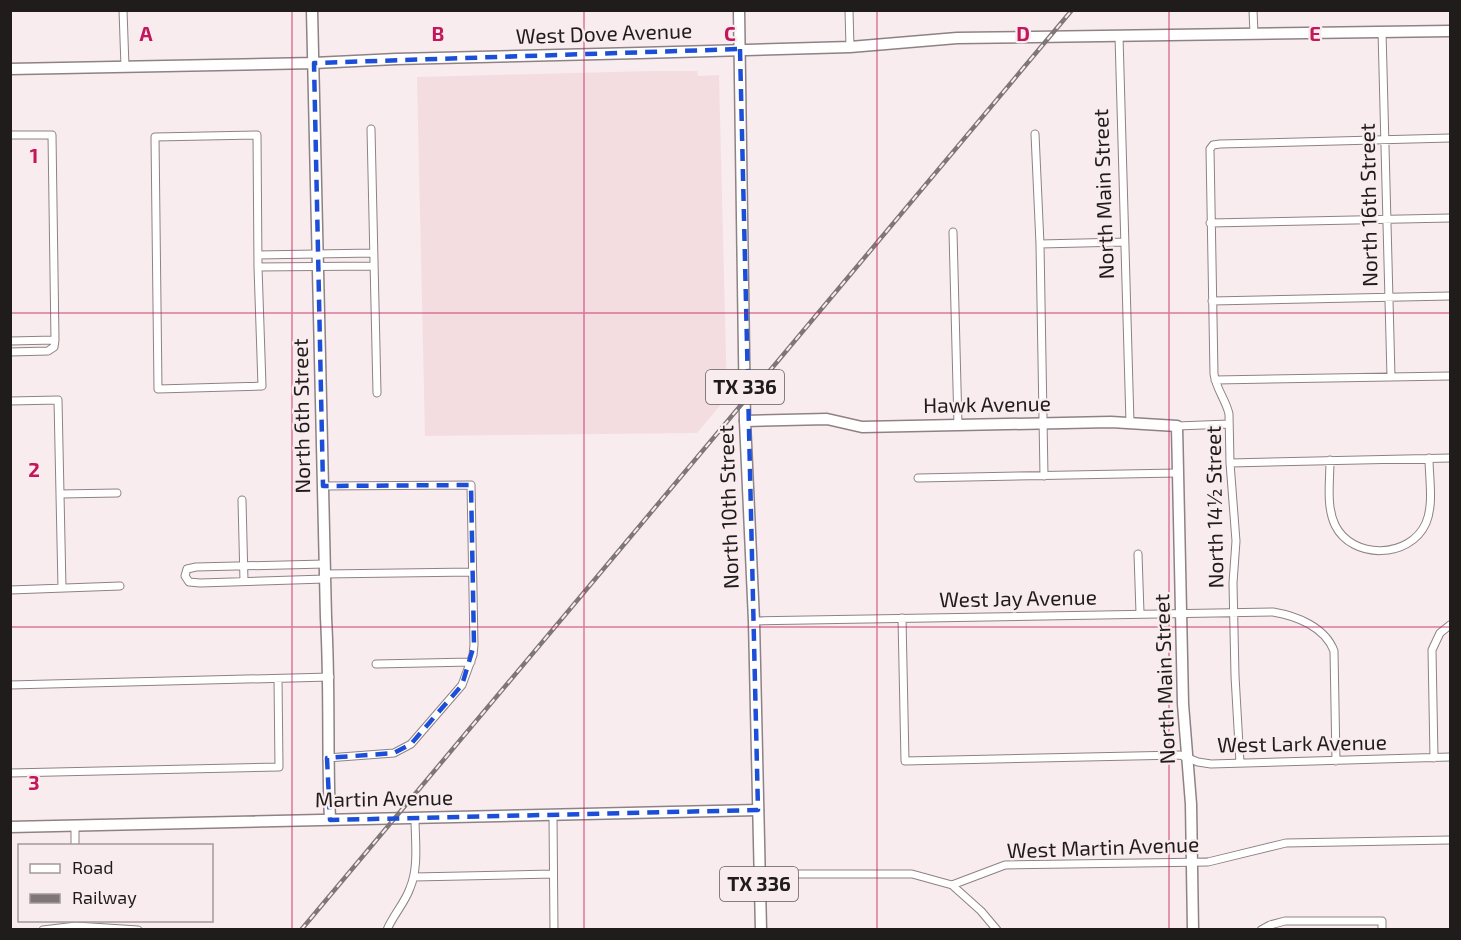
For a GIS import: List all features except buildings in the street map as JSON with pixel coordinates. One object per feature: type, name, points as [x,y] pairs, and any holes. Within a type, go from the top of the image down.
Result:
[{"type":"street","points":[[123,10],[125,67]]},
{"type":"street","name":"North 6th Street","points":[[312,10],[325,572],[330,677],[327,758],[330,820]]},
{"type":"street","name":"North 10th Street","points":[[739,10],[745,421],[754,621],[760,930]]},
{"type":"street","points":[[849,10],[850,46]]},
{"type":"street","points":[[1253,10],[1254,34]]},
{"type":"street","name":"West Dove Avenue","points":[[10,69],[314,63],[850,46],[957,38],[1450,31]]},
{"type":"street","name":"North 16th Street","points":[[1382,32],[1387,297],[1391,377]]},
{"type":"street","name":"North Main Street","points":[[1119,36],[1130,423]]},
{"type":"street","points":[[371,129],[377,393]]},
{"type":"street","points":[[1035,134],[1040,244],[1044,476]]},
{"type":"street","points":[[10,135],[52,135],[55,340],[54,347],[48,351],[10,352]]},
{"type":"street","points":[[258,135],[258,267],[262,386],[158,389],[155,137],[258,135]]},
{"type":"street","points":[[1385,139],[1450,138]]},
{"type":"street","name":"North 14½ Street","points":[[1240,763],[1233,583],[1236,541],[1228,406],[1215,380],[1209,151],[1211,147],[1220,144],[1385,139]]},
{"type":"street","points":[[1210,223],[1450,218]]},
{"type":"street","points":[[953,232],[958,424]]},
{"type":"street","points":[[1040,244],[1124,242]]},
{"type":"street","points":[[258,255],[373,253]]},
{"type":"street","points":[[258,267],[374,266]]},
{"type":"street","points":[[1212,302],[1450,296]]},
{"type":"street","points":[[10,341],[55,340]]},
{"type":"street","points":[[1215,380],[1450,376]]},
{"type":"street","points":[[10,401],[58,400],[62,588]]},
{"type":"street","name":"Hawk Avenue","points":[[745,421],[827,419],[862,427],[1043,423],[1130,423],[1177,426],[1229,424]]},
{"type":"street","name":"North Main Street","points":[[1177,426],[1183,704],[1191,804],[1193,930]]},
{"type":"street","points":[[1330,460],[1330,506],[1336,527],[1349,542],[1357,546],[1386,550],[1412,542],[1426,522],[1430,508],[1429,458]]},
{"type":"street","points":[[1230,463],[1450,458]]},
{"type":"street","points":[[918,478],[1178,473]]},
{"type":"street","points":[[323,486],[471,485],[474,645],[471,662],[462,685],[411,744],[394,753],[380,756],[327,758]]},
{"type":"street","points":[[60,494],[117,493]]},
{"type":"street","points":[[242,500],[244,581]]},
{"type":"street","points":[[1138,555],[1140,613]]},
{"type":"street","points":[[325,572],[244,581],[193,582],[186,580],[184,576],[187,569],[191,568],[243,566],[325,572],[472,572]]},
{"type":"street","points":[[10,590],[120,586]]},
{"type":"street","name":"West Jay Avenue","points":[[754,621],[1140,613],[1283,614],[1295,617],[1317,629],[1332,646],[1336,761]]},
{"type":"street","name":"West Lark Avenue","points":[[902,618],[905,761],[1180,755],[1198,762],[1240,763],[1450,757]]},
{"type":"street","points":[[1434,758],[1432,650],[1440,633],[1450,626]]},
{"type":"street","points":[[376,664],[471,662]]},
{"type":"street","points":[[10,685],[330,677]]},
{"type":"street","points":[[10,773],[279,767],[278,679]]},
{"type":"street","name":"Martin Avenue","points":[[10,827],[758,810]]},
{"type":"street","points":[[553,816],[554,930]]},
{"type":"street","points":[[387,930],[410,891],[414,877],[415,818]]},
{"type":"street","points":[[75,825],[75,844]]},
{"type":"street","name":"West Martin Avenue","points":[[952,885],[1005,865],[1215,861],[1286,843],[1450,840]]},
{"type":"street","points":[[759,874],[912,873],[952,885],[981,911],[997,930]]},
{"type":"street","points":[[414,877],[554,874]]},
{"type":"street","points":[[1261,930],[1269,925],[1285,921],[1382,921],[1382,930]]},
{"type":"street","points":[[43,930],[76,923],[138,930]]},
{"type":"highlighted area","points":[[740,49],[758,810],[330,820],[327,758],[394,753],[411,744],[462,685],[474,645],[471,485],[323,486],[314,63]]},
{"type":"shaded area","points":[[697,71],[698,76],[719,75],[727,397],[697,433],[425,436],[417,77]]},
{"type":"railway","points":[[301,930],[1072,10]]}]
